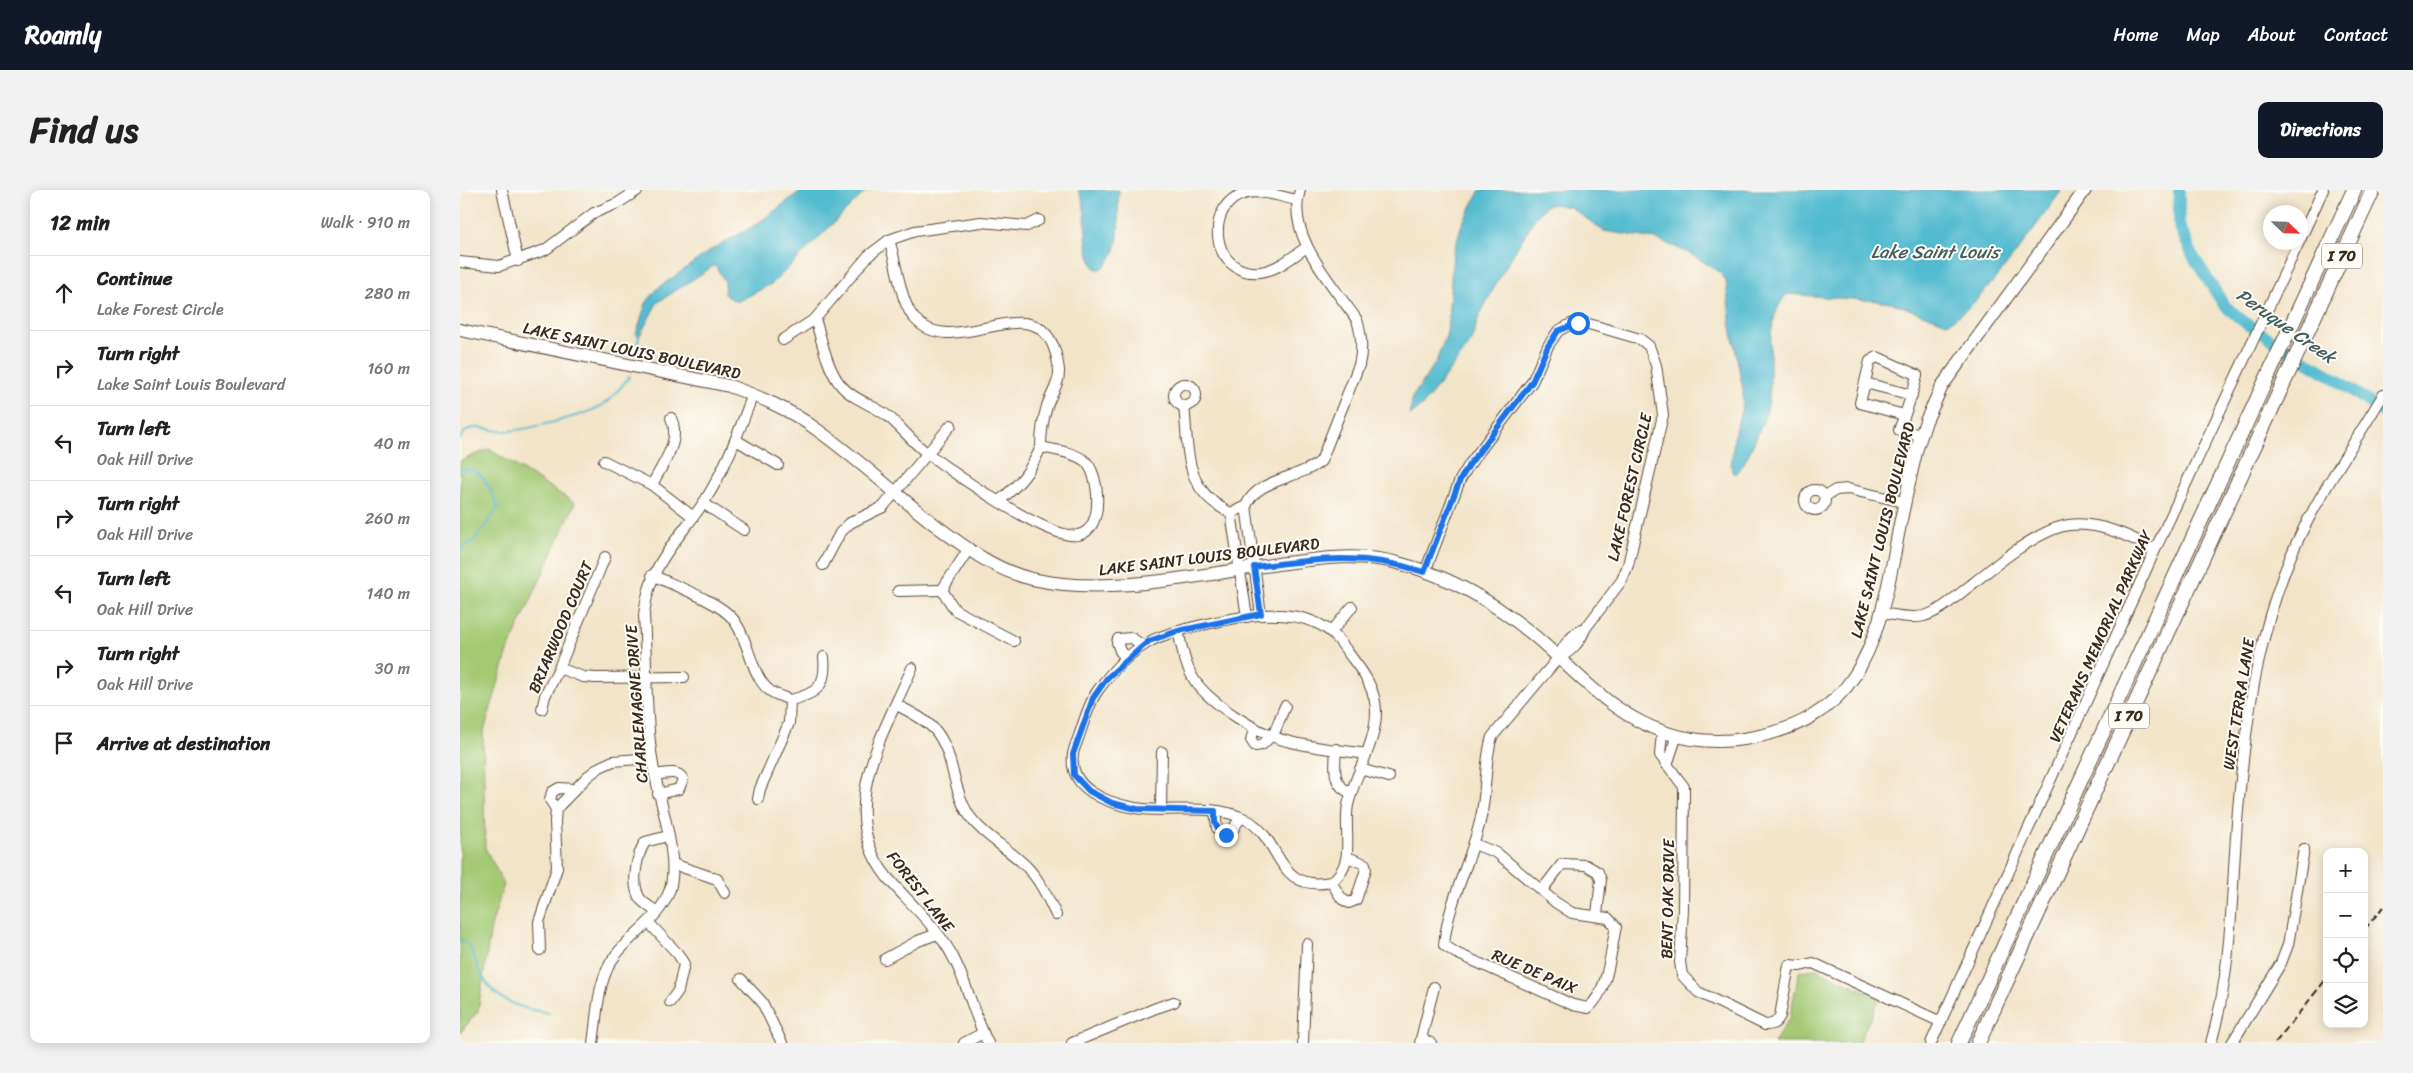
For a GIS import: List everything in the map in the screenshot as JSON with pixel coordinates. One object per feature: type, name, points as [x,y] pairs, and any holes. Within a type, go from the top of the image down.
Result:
[{"type":"highway","name":"I 70","points":[[1959,1043],[2354,190]]},
{"type":"highway","name":"I 70","points":[[1978,1043],[2373,190]]},
{"type":"main road","name":"LAKE SAINT LOUIS BOULEVARD","points":[[460,330],[729,386],[753,394],[790,411],[819,431],[894,493],[968,550],[997,566],[1027,578],[1058,584],[1113,586],[1254,567],[1348,557],[1397,562],[1428,573],[1484,598],[1522,626],[1614,706],[1676,738],[1728,742],[1774,733],[1812,717],[1836,699],[1857,673],[1868,652],[1882,613],[1904,502],[1921,435],[1942,386],[2085,190]]},
{"type":"street","points":[[502,190],[518,261]]},
{"type":"street","points":[[460,262],[499,266],[518,261],[545,250],[594,213],[618,203],[638,190]]},
{"type":"street","name":"VETERANS MEMORIAL PARKWAY","points":[[2308,223],[2323,190]]},
{"type":"street","points":[[1184,406],[1190,460],[1195,483],[1204,495],[1217,506],[1232,512],[1246,506],[1258,490],[1311,469],[1321,461],[1359,366],[1362,352],[1362,334],[1357,320],[1307,247],[1297,218],[1298,195],[1247,193],[1232,201],[1224,211],[1218,227],[1219,245],[1222,254],[1232,265],[1245,271],[1260,272],[1274,269],[1307,247]]},
{"type":"street","points":[[783,340],[815,319],[868,256],[889,240],[915,231],[981,222],[1027,226],[1039,220]]},
{"type":"street","points":[[889,240],[906,304],[914,318],[924,328],[940,333],[956,334],[992,324],[1026,323],[1038,326],[1049,336],[1059,370],[1058,382],[1047,406],[1041,436],[1042,447],[1030,471],[1015,488],[999,501]]},
{"type":"street","name":"VETERANS MEMORIAL PARKWAY","points":[[1931,1043],[2155,550],[2296,250]]},
{"type":"street","points":[[815,319],[829,362],[839,383],[855,398],[887,416],[926,453],[1019,515],[1071,536],[1084,534],[1093,526],[1098,514],[1093,477],[1088,465],[1078,457],[1042,447]]},
{"type":"street","name":"LAKE FOREST CIRCLE","points":[[1428,573],[1441,542],[1440,535],[1460,480],[1532,382],[1548,346],[1558,331],[1571,324],[1582,322],[1640,340],[1649,346],[1656,366],[1663,415],[1628,565],[1622,580],[1584,629],[1583,635],[1570,650],[1559,657]]},
{"type":"street","points":[[1904,415],[1860,403],[1870,361],[1877,357],[1917,375],[1912,395],[1899,430],[1921,435]]},
{"type":"street","points":[[1865,383],[1912,395]]},
{"type":"street","name":"CHARLEMAGNE DRIVE","points":[[593,1043],[602,983],[611,962],[629,939],[649,923],[658,912],[670,889],[673,864],[652,758],[644,615],[646,595],[652,575],[703,503],[736,440],[753,394]]},
{"type":"street","name":"WEST TERRA LANE","points":[[2211,1043],[2220,1011],[2226,964],[2239,798],[2251,700],[2262,642],[2273,606],[2298,542],[2321,498],[2383,396]]},
{"type":"street","points":[[652,485],[675,439],[676,428],[671,418]]},
{"type":"street","points":[[823,565],[845,528],[850,523],[884,507],[926,453],[952,425]]},
{"type":"street","points":[[736,440],[778,465]]},
{"type":"street","points":[[604,461],[652,485],[692,516]]},
{"type":"street","points":[[1825,496],[1836,490],[1848,489],[1904,502]]},
{"type":"street","points":[[703,503],[744,530]]},
{"type":"street","points":[[1246,506],[1261,614]]},
{"type":"street","points":[[1232,512],[1247,617]]},
{"type":"street","points":[[1882,613],[1913,617],[1940,609],[1994,567],[2036,538],[2068,525],[2096,526],[2136,539],[2155,550]]},
{"type":"street","points":[[942,590],[968,550]]},
{"type":"street","name":"BRIARWOOD COURT","points":[[542,709],[545,696],[559,668],[605,557]]},
{"type":"street","points":[[652,575],[722,608],[733,618],[745,638],[759,678],[769,690],[790,700],[807,696],[817,689],[825,675],[824,657]]},
{"type":"street","points":[[898,591],[942,590]]},
{"type":"street","points":[[942,590],[955,610],[1014,641]]},
{"type":"street","points":[[1331,632],[1352,607]]},
{"type":"street","points":[[1261,614],[1300,617],[1313,621],[1331,632],[1363,672],[1372,692],[1376,711],[1374,729],[1348,807],[1347,857],[1343,870],[1331,882],[1316,885],[1302,882],[1289,874],[1263,835],[1248,820],[1241,817],[1215,811],[1137,809],[1112,803],[1089,791],[1074,775],[1073,754],[1093,698],[1107,678],[1126,658],[1149,641],[1178,631],[1247,617],[1261,614]]},
{"type":"street","points":[[1178,631],[1184,660],[1195,681],[1210,697],[1254,729],[1286,741],[1366,754]]},
{"type":"street","points":[[1126,658],[1120,652],[1118,639],[1132,638],[1143,646]]},
{"type":"street","name":"RUE DE PAIX","points":[[1559,657],[1492,738],[1488,748],[1486,790],[1474,844],[1446,926],[1444,946],[1573,1005],[1588,1008],[1597,1000],[1602,988],[1616,927],[1608,918],[1597,914]]},
{"type":"street","points":[[559,668],[583,677],[684,677]]},
{"type":"street","name":"FOREST LANE","points":[[912,668],[876,750],[865,784],[862,815],[868,843],[876,860],[937,934],[954,958],[988,1043]]},
{"type":"street","points":[[758,799],[760,789],[789,723],[790,700]]},
{"type":"street","points":[[897,705],[920,718],[936,731],[945,749],[958,794],[967,813],[983,830],[1028,868],[1042,887],[1056,915]]},
{"type":"street","points":[[1254,729],[1251,740],[1256,746],[1262,745],[1272,736],[1285,706]]},
{"type":"street","name":"BENT OAK DRIVE","points":[[1662,732],[1660,755],[1684,787],[1683,910],[1680,962],[1682,975],[1692,988],[1760,1023],[1771,1025],[1777,1022],[1780,1016],[1789,965],[1812,964],[1941,1022]]},
{"type":"street","points":[[1668,765],[1676,738]]},
{"type":"street","points":[[1336,749],[1335,766],[1337,782],[1339,786],[1352,793]]},
{"type":"street","points":[[1161,809],[1162,752]]},
{"type":"street","points":[[540,950],[540,922],[557,868],[554,821],[556,809],[588,776],[613,761],[652,758]]},
{"type":"street","points":[[1360,769],[1389,777]]},
{"type":"street","points":[[655,775],[673,772],[681,775],[683,779],[679,789],[658,794]]},
{"type":"street","points":[[556,809],[550,800],[552,792],[559,788],[575,789]]},
{"type":"street","points":[[1215,811],[1217,828],[1223,836],[1230,834],[1241,817]]},
{"type":"street","points":[[658,912],[640,899],[635,885],[641,848],[645,842],[668,836]]},
{"type":"street","points":[[1474,844],[1497,853],[1555,902],[1572,913],[1597,914],[1601,880],[1598,872],[1586,865],[1562,864],[1542,890]]},
{"type":"street","points":[[2232,1043],[2281,963],[2288,945],[2304,849]]},
{"type":"street","points":[[1331,882],[1342,899],[1349,903],[1356,900],[1366,869],[1365,864],[1359,860],[1347,857]]},
{"type":"street","points":[[673,864],[717,879],[725,893]]},
{"type":"street","points":[[649,923],[678,954],[684,964],[678,991],[670,1002]]},
{"type":"street","points":[[885,960],[918,941],[937,934]]},
{"type":"street","points":[[1303,1043],[1307,944]]},
{"type":"street","points":[[741,980],[762,1002],[782,1043]]},
{"type":"street","points":[[1424,1042],[1434,988]]},
{"type":"street","points":[[1072,1043],[1174,1002]]},
{"type":"street","points":[[964,1043],[983,1033]]},
{"type":"green space","points":[[489,449],[575,503],[509,648],[483,734],[485,848],[504,884],[491,927],[478,1011],[460,1033],[460,461]]},
{"type":"green space","points":[[1816,969],[1880,998],[1858,1043],[1774,1043],[1790,1017],[1799,972]]},
{"type":"water","points":[[802,190],[871,190],[866,191],[773,283],[737,302],[724,294],[725,282],[715,265],[657,303],[639,337],[636,334],[646,303],[658,288],[711,250],[757,224]]},
{"type":"water","points":[[1078,190],[1119,190],[1117,243],[1109,262],[1101,269],[1096,269],[1091,262],[1088,252],[1084,209]]},
{"type":"water","name":"Lake Saint Louis","points":[[1480,190],[2062,190],[1992,283],[1961,314],[1947,323],[1896,304],[1787,294],[1775,317],[1772,330],[1767,410],[1741,468],[1735,474],[1732,472],[1731,466],[1735,431],[1743,405],[1743,390],[1731,327],[1726,281],[1720,272],[1689,253],[1656,239],[1604,231],[1570,207],[1554,204],[1546,206],[1535,218],[1499,278],[1479,317],[1470,344],[1424,404],[1409,416],[1413,396],[1436,362],[1447,333],[1453,253],[1462,224]]},
{"type":"waterway","name":"Peruque Creek","points":[[2179,190],[2179,225],[2193,256],[2224,305],[2248,325],[2334,378],[2383,412]]},
{"type":"waterway","points":[[635,353],[639,337]]},
{"type":"waterway","points":[[460,439],[469,429],[517,430],[558,421],[597,408],[608,401],[630,376]]},
{"type":"waterway","points":[[460,469],[473,470],[481,476],[498,508],[476,538],[460,551]]},
{"type":"waterway","points":[[460,940],[470,946],[482,975],[497,994],[506,1001],[518,1006],[549,1013]]},
{"type":"railway","points":[[2368,925],[2383,907]]},
{"type":"railway","points":[[2275,1043],[2323,983]]},
{"type":"route","points":[[1226,835],[1223,836],[1217,828],[1215,811],[1137,809],[1112,803],[1089,791],[1074,775],[1073,754],[1093,698],[1107,678],[1126,658],[1149,641],[1178,631],[1261,614],[1254,567],[1315,559],[1348,557],[1397,562],[1424,572],[1460,480],[1469,465],[1532,382],[1548,346],[1558,331],[1571,324],[1578,323]]}]
